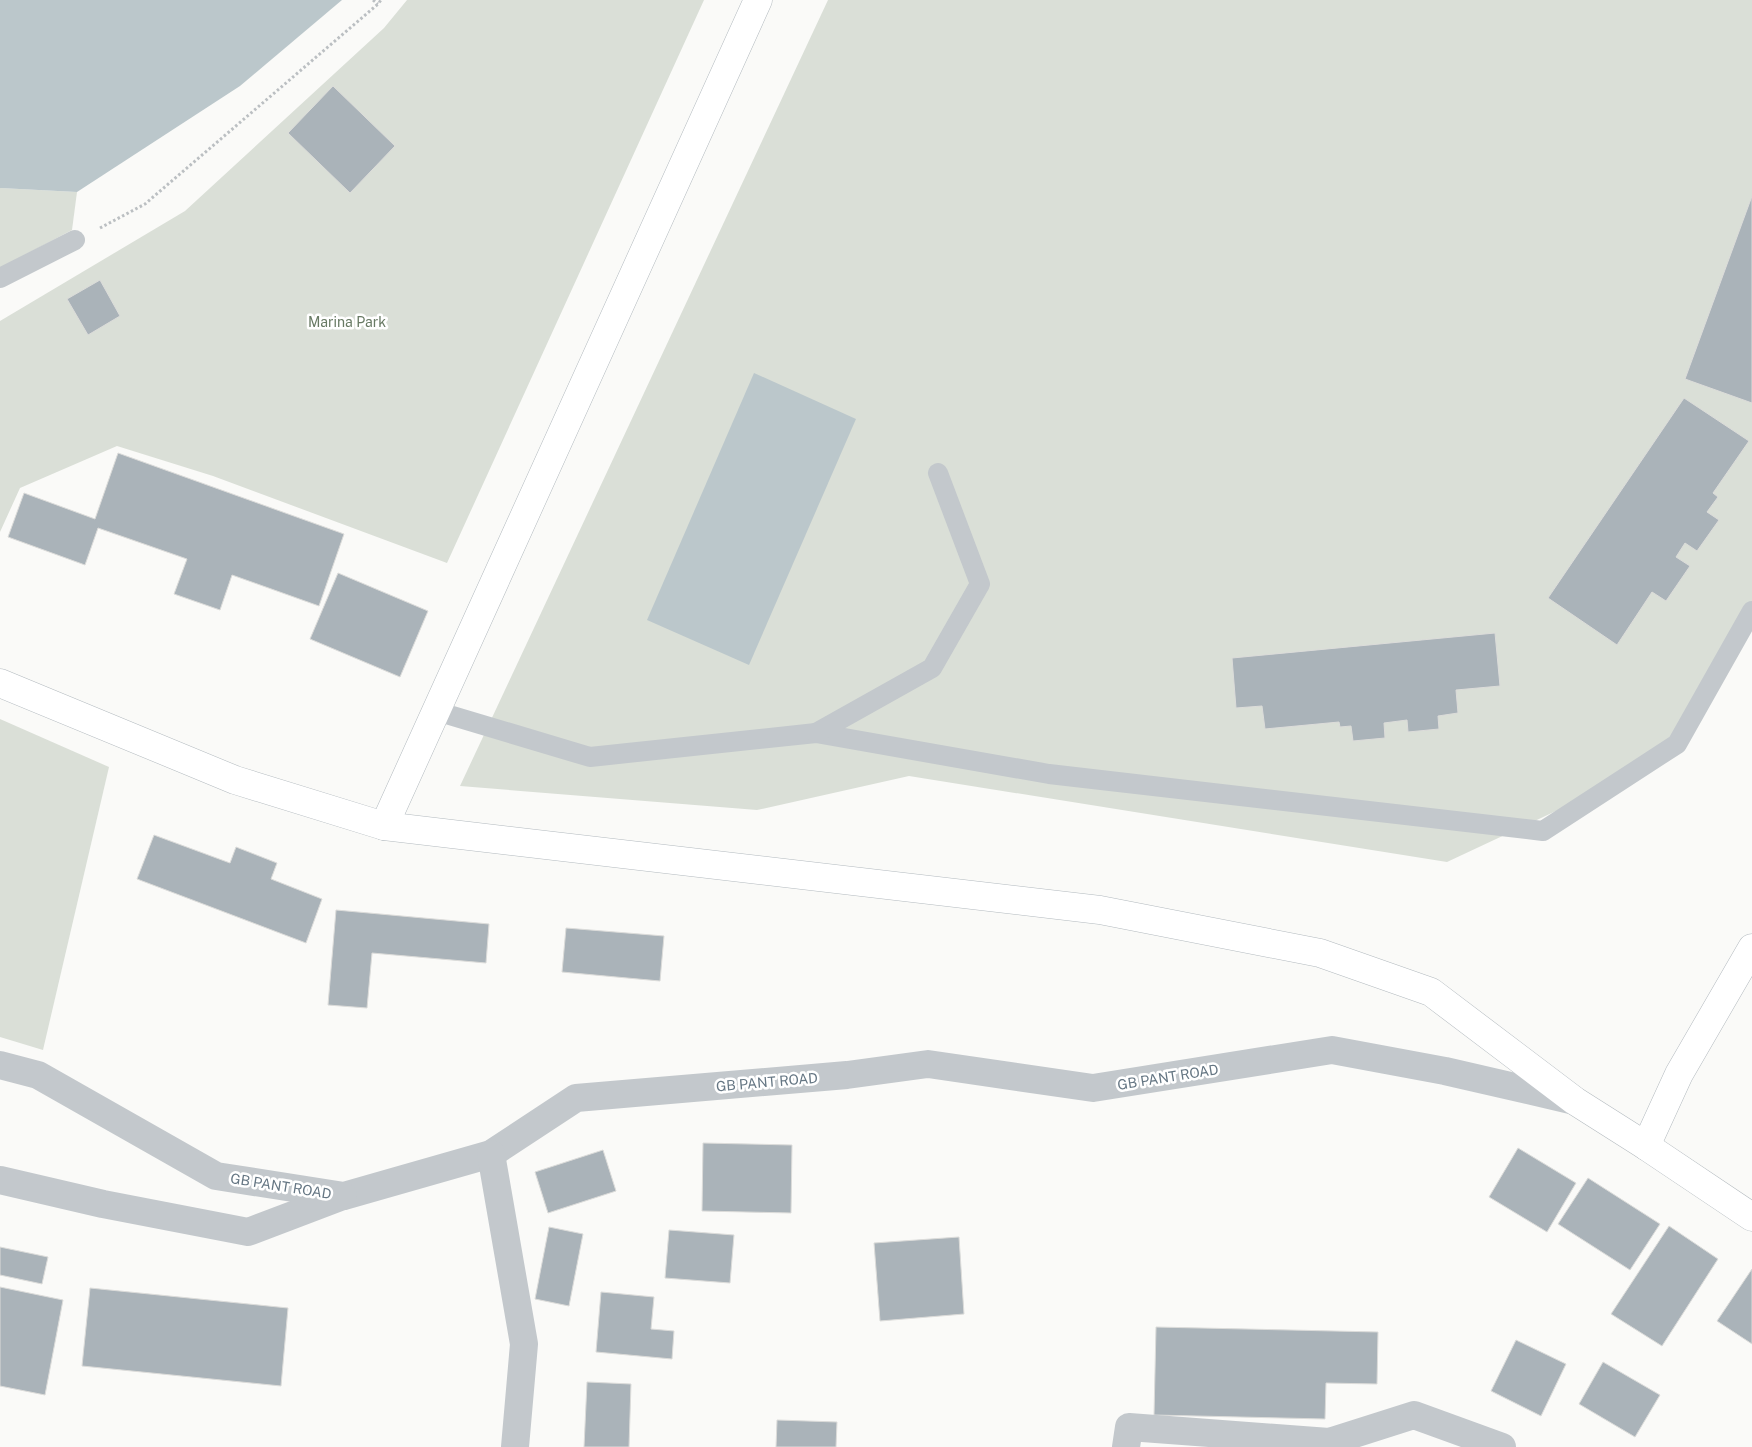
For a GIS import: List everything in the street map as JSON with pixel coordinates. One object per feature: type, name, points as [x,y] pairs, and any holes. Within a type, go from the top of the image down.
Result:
[{"type":"main road","points":[[384,826],[758,0]]},
{"type":"main road","points":[[0,683],[235,780],[384,826],[1100,910],[1320,953],[1432,992],[1575,1101],[1752,1217]]},
{"type":"main road","points":[[1646,1146],[1679,1074],[1752,948]]},
{"type":"street","name":"GB PANT ROAD","points":[[0,1065],[38,1075],[216,1176],[344,1196],[492,1154],[576,1098],[847,1075],[928,1064],[1093,1088],[1332,1050],[1445,1071],[1575,1101]]},
{"type":"street","points":[[492,1154],[524,1344],[515,1447]]},
{"type":"street","points":[[0,1180],[103,1204],[248,1232],[344,1196]]},
{"type":"street","points":[[1126,1447],[1129,1427],[1328,1442],[1414,1415],[1502,1447]]},
{"type":"lane","points":[[0,278],[75,240]]},
{"type":"lane","points":[[816,733],[932,668],[980,584],[938,473]]},
{"type":"lane","points":[[436,711],[590,757],[816,733],[1049,774],[1544,831],[1677,744],[1752,611]]},
{"type":"path","points":[[373,0],[378,4]]},
{"type":"path","points":[[75,240],[145,204],[382,0]]},
{"type":"green space","name":"Marina Park","points":[[407,0],[704,0],[447,563],[213,476],[117,446],[20,488],[0,532],[0,321],[185,211],[384,28]]},
{"type":"green space","points":[[828,0],[1752,0],[1752,620],[1654,765],[1447,862],[909,776],[757,810],[460,786]]},
{"type":"green space","points":[[0,188],[77,192],[72,230],[0,268]]},
{"type":"green space","points":[[0,719],[109,767],[43,1050],[0,1037]]},
{"type":"shaded area","points":[[0,0],[342,0],[240,86],[77,192],[0,188]]},
{"type":"shaded area","points":[[754,373],[856,419],[749,665],[647,620]]},
{"type":"building","points":[[333,86],[395,146],[350,193],[288,133]]},
{"type":"building","points":[[1752,196],[1752,403],[1685,379]]},
{"type":"building","points":[[100,280],[120,316],[88,335],[67,299]]},
{"type":"building","points":[[1684,398],[1749,441],[1713,493],[1718,497],[1707,512],[1719,520],[1697,551],[1685,543],[1676,557],[1690,566],[1666,601],[1652,592],[1617,645],[1548,598]]},
{"type":"building","points":[[118,453],[344,534],[319,606],[232,575],[220,610],[174,594],[187,559],[98,528],[85,565],[8,537],[24,493],[95,519]]},
{"type":"building","points":[[338,573],[428,611],[400,677],[310,639]]},
{"type":"building","points":[[1495,633],[1500,686],[1456,690],[1458,713],[1438,716],[1439,729],[1408,732],[1407,720],[1384,723],[1385,738],[1353,741],[1351,726],[1340,727],[1339,722],[1265,729],[1262,706],[1236,708],[1232,658]]},
{"type":"building","points":[[154,835],[230,863],[236,847],[277,863],[271,879],[322,899],[306,943],[137,879]]},
{"type":"building","points":[[336,910],[489,924],[486,963],[372,953],[367,1008],[328,1005]]},
{"type":"building","points":[[566,928],[664,936],[660,981],[562,972]]},
{"type":"building","points":[[703,1143],[792,1145],[791,1213],[702,1211]]},
{"type":"building","points":[[1518,1148],[1576,1183],[1547,1232],[1489,1197]]},
{"type":"building","points":[[603,1150],[616,1191],[548,1213],[535,1172]]},
{"type":"building","points":[[1588,1178],[1660,1224],[1630,1270],[1558,1224]]},
{"type":"building","points":[[1669,1226],[1718,1259],[1662,1346],[1611,1314]]},
{"type":"building","points":[[549,1227],[583,1234],[569,1306],[535,1299]]},
{"type":"building","points":[[669,1230],[734,1235],[730,1283],[665,1278]]},
{"type":"building","points":[[959,1237],[964,1314],[880,1321],[874,1243]]},
{"type":"building","points":[[0,1247],[48,1257],[42,1284],[0,1275]]},
{"type":"building","points":[[1752,1269],[1752,1344],[1717,1321]]},
{"type":"building","points":[[0,1287],[63,1300],[45,1395],[0,1386]]},
{"type":"building","points":[[90,1288],[288,1308],[281,1386],[82,1366]]},
{"type":"building","points":[[601,1292],[654,1297],[651,1329],[674,1331],[672,1359],[596,1352]]},
{"type":"building","points":[[1156,1327],[1378,1332],[1377,1384],[1326,1383],[1325,1419],[1154,1415]]},
{"type":"building","points":[[1516,1340],[1566,1364],[1541,1416],[1491,1391]]},
{"type":"building","points":[[1603,1362],[1660,1395],[1635,1437],[1579,1404]]},
{"type":"building","points":[[587,1382],[631,1384],[629,1447],[584,1447]]},
{"type":"building","points":[[777,1420],[837,1422],[836,1447],[776,1447]]}]
